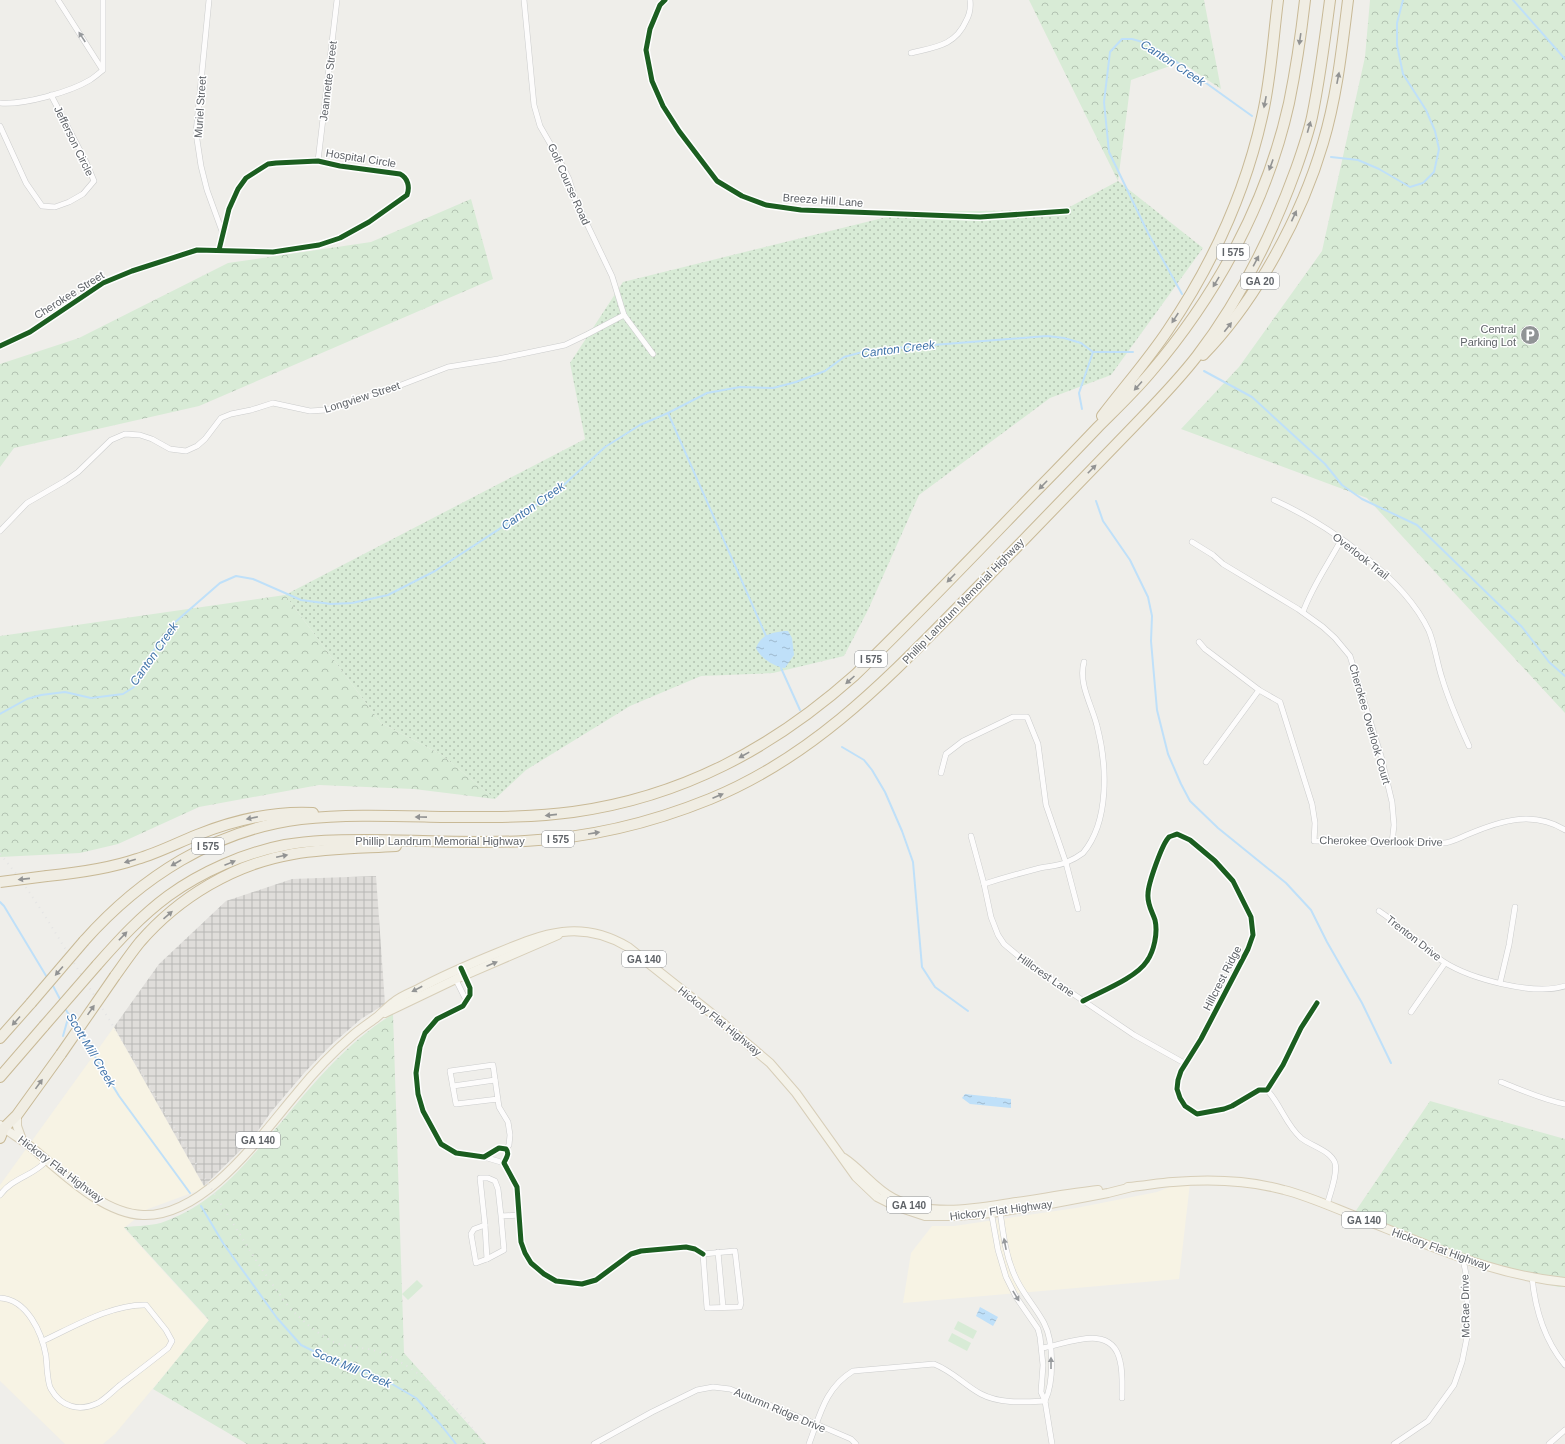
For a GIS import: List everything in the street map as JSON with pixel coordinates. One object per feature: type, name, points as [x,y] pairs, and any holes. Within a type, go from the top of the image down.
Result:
[{"type":"highway","points":[[1070,457],[1168,330],[1201,277],[1228,221],[1246,177],[1263,116],[1278,0]]},
{"type":"highway","name":"I 575","points":[[0,1038],[84,941],[120,904],[141,886],[192,853],[219,841],[265,826],[294,820],[315,818],[361,816],[517,817],[573,812],[610,805],[671,788],[690,781],[739,758],[804,718],[855,675],[1133,392],[1166,354],[1210,292],[1238,243],[1263,188],[1281,132],[1288,104],[1306,0]]},
{"type":"highway","name":"Phillip Landrum Memorial Highway","points":[[0,1077],[135,923],[169,895],[207,872],[252,854],[286,845],[331,840],[521,842],[601,832],[632,825],[675,812],[724,793],[791,756],[821,736],[872,692],[966,598],[1163,396],[1197,356],[1233,303],[1262,249],[1281,208],[1312,117],[1323,56],[1330,0]]},
{"type":"highway","name":"GA 20","points":[[1163,396],[1213,345],[1242,308],[1277,253],[1303,196],[1323,143],[1340,70],[1348,0]]},
{"type":"highway","points":[[0,882],[94,870],[136,860],[217,827],[266,815],[299,812],[361,816]]},
{"type":"highway","points":[[1,1130],[17,1115],[115,976],[142,941],[171,912],[202,890],[241,869],[267,860],[307,852],[464,842]]},
{"type":"main road","name":"Hickory Flat Highway","points":[[1,1130],[22,1140],[46,1161],[95,1197],[124,1212],[145,1215],[162,1214],[175,1210],[184,1206],[208,1190],[234,1167],[324,1062],[353,1035],[378,1016],[454,976],[536,937],[565,932],[589,932],[606,936],[643,958],[778,1070],[843,1158],[853,1164],[877,1188],[908,1205],[943,1210],[995,1209],[1086,1192],[1183,1181],[1247,1182],[1283,1189],[1463,1259],[1532,1277],[1565,1282]]},
{"type":"main road","points":[[17,1115],[22,1140]]},
{"type":"street","points":[[58,0],[103,70]]},
{"type":"street","points":[[103,0],[103,70]]},
{"type":"street","name":"Muriel Street","points":[[210,0],[196,133],[201,166],[207,190],[223,235]]},
{"type":"street","name":"Jeannette Street","points":[[318,161],[337,0]]},
{"type":"street","name":"Golf Course Road","points":[[524,0],[534,105],[537,118],[569,179],[575,198],[612,276],[624,314],[653,354]]},
{"type":"street","name":"Breeze Hill Lane","points":[[665,0],[660,5],[650,29],[646,50],[652,81],[663,106],[675,125],[712,175],[717,181],[742,196],[766,205],[801,210],[980,217],[1067,211]]},
{"type":"street","points":[[911,53],[940,46],[954,40],[963,29],[969,16],[971,6],[970,0]]},
{"type":"street","points":[[0,103],[24,101],[73,88],[90,80],[103,70]]},
{"type":"street","name":"Jefferson Circle","points":[[0,126],[26,183],[42,206],[55,207],[83,194],[94,181],[86,162],[51,95]]},
{"type":"street","name":"Hospital Circle","points":[[318,161],[340,166],[400,174],[406,179],[407,195],[369,222],[340,238],[319,245],[290,251],[274,252],[219,250],[229,209],[238,189],[246,178],[268,164],[318,161]]},
{"type":"street","name":"Cherokee Street","points":[[0,346],[30,332],[103,283],[171,257],[197,250],[219,250]]},
{"type":"street","name":"Longview Street","points":[[0,531],[27,503],[78,472],[111,440],[125,434],[140,435],[152,439],[170,449],[186,451],[197,446],[205,439],[221,418],[231,414],[273,403],[310,411],[326,410],[448,367],[505,358],[565,345],[624,314]]},
{"type":"street","name":"Overlook Trail","points":[[1274,500],[1289,507],[1343,541],[1380,569],[1406,595],[1422,617],[1433,642],[1447,695],[1469,746]]},
{"type":"street","points":[[1303,612],[1309,596],[1340,542],[1343,541]]},
{"type":"street","name":"Cherokee Overlook Court","points":[[1192,542],[1223,564],[1303,612],[1331,634],[1350,656],[1392,802],[1394,825],[1392,843]]},
{"type":"street","name":"Cherokee Overlook Drive","points":[[1199,642],[1205,649],[1259,690],[1280,702],[1312,804],[1315,822],[1314,841],[1445,843],[1493,824],[1520,819],[1538,819],[1547,821],[1565,830]]},
{"type":"street","points":[[984,884],[1011,875],[1066,863],[1082,853],[1095,832],[1103,804],[1105,778],[1103,754],[1097,725],[1088,700],[1082,672],[1084,662]]},
{"type":"street","points":[[1206,762],[1259,690]]},
{"type":"street","points":[[941,773],[946,754],[963,741],[1013,717],[1026,717],[1038,744],[1046,805],[1066,863],[1078,909]]},
{"type":"street","name":"Hillcrest Ridge","points":[[1084,1001],[1136,974],[1148,960],[1152,952],[1155,934],[1155,920],[1148,903],[1150,880],[1164,845],[1169,837],[1177,834],[1190,840],[1215,861],[1233,882],[1250,917],[1252,935],[1248,949],[1178,1080],[1177,1089],[1185,1106],[1197,1114],[1224,1109],[1259,1090],[1267,1090]]},
{"type":"street","name":"Hillcrest Lane","points":[[971,836],[991,917],[998,936],[1004,944],[1023,960],[1134,1035],[1186,1064]]},
{"type":"street","points":[[1500,983],[1509,945],[1515,907]]},
{"type":"street","name":"Trenton Drive","points":[[1379,911],[1446,963],[1477,977],[1520,987],[1534,988],[1565,986]]},
{"type":"street","points":[[1411,1012],[1446,963]]},
{"type":"street","points":[[463,972],[470,991],[463,1006],[437,1019],[425,1033],[420,1047],[416,1073],[418,1094],[423,1111],[441,1144],[456,1153],[484,1157],[504,1163],[517,1187],[521,1242],[525,1253],[532,1263],[544,1274],[556,1281],[582,1284],[596,1280],[631,1254],[647,1250],[686,1247],[695,1249],[703,1254],[735,1251],[741,1303],[740,1306],[707,1308],[703,1254]]},
{"type":"street","points":[[454,976],[466,1000]]},
{"type":"street","points":[[1317,1003],[1301,1028],[1283,1065],[1267,1090],[1276,1099],[1293,1130],[1309,1145],[1330,1155],[1335,1162],[1336,1172],[1327,1205]]},
{"type":"street","points":[[498,1099],[456,1104],[450,1071],[493,1065],[498,1099],[499,1107],[508,1122],[510,1146],[506,1149]]},
{"type":"street","points":[[453,1086],[495,1080]]},
{"type":"street","points":[[1501,1082],[1529,1094],[1565,1104]]},
{"type":"street","points":[[484,1157],[499,1148],[506,1149]]},
{"type":"street","points":[[504,1163],[508,1155],[508,1151],[506,1149]]},
{"type":"street","points":[[0,1195],[3,1190],[21,1177],[41,1168],[46,1161]]},
{"type":"street","points":[[485,1225],[474,1229],[471,1234],[476,1263],[487,1259],[504,1250],[498,1189],[495,1181],[488,1178],[480,1178],[485,1225],[487,1259]]},
{"type":"street","points":[[995,1209],[1010,1263],[1017,1282],[1048,1331],[1051,1347],[1051,1368],[1049,1392],[1045,1401]]},
{"type":"street","points":[[995,1209],[998,1250],[1004,1272],[1016,1297],[1038,1329],[1042,1348],[1043,1365],[1041,1392],[1045,1401],[1052,1444]]},
{"type":"street","points":[[501,1216],[520,1215]]},
{"type":"street","points":[[718,1252],[723,1308]]},
{"type":"street","name":"McRae Drive","points":[[1394,1444],[1428,1421],[1454,1385],[1462,1362],[1467,1337],[1467,1279],[1463,1259]]},
{"type":"street","points":[[1532,1277],[1534,1291],[1548,1340],[1565,1365]]},
{"type":"street","points":[[0,1298],[11,1300],[22,1308],[32,1320],[43,1341],[50,1388],[62,1402],[70,1408],[83,1407],[98,1403],[168,1348],[172,1341],[166,1330],[146,1306],[138,1305],[105,1312],[43,1341]]},
{"type":"street","points":[[1042,1348],[1087,1338],[1097,1337],[1106,1340],[1112,1346],[1120,1361],[1122,1398]]},
{"type":"street","points":[[808,1444],[825,1401],[832,1389],[842,1378],[853,1371],[934,1364],[946,1369],[980,1394],[992,1398],[1003,1401],[1045,1401]]},
{"type":"street","name":"Autumn Ridge Drive","points":[[594,1444],[652,1412],[697,1390],[713,1388],[730,1388],[850,1439],[856,1444]]},
{"type":"street","points":[[1549,1444],[1565,1430]]},
{"type":"shaded area","points":[[376,876],[385,1004],[361,1019],[332,1044],[305,1072],[271,1112],[253,1138],[204,1186],[114,1027],[159,964],[226,901],[292,879]]},
{"type":"shaded area","points":[[114,1027],[205,1188],[148,1209],[124,1228],[209,1321],[115,1434],[103,1444],[65,1444],[0,1381],[0,1185]]},
{"type":"shaded area","points":[[1190,1183],[1179,1279],[903,1303],[911,1253],[932,1226],[954,1226],[1076,1208],[1157,1192],[1172,1186],[1186,1185]]},
{"type":"green space","points":[[1029,0],[1204,0],[1221,89],[1181,62],[1131,80],[1118,181]]},
{"type":"green space","points":[[1370,0],[1565,0],[1565,713],[1367,498],[1181,429],[1239,367],[1322,251],[1365,57]]},
{"type":"green space","points":[[1118,181],[1203,248],[1111,375],[1050,398],[919,495],[868,610],[844,656],[773,673],[701,676],[630,706],[526,770],[495,799],[442,755],[381,723],[285,595],[585,439],[570,363],[623,282],[907,212],[1064,210]]},
{"type":"green space","points":[[471,199],[493,279],[199,406],[14,448],[0,467],[0,364],[79,338],[228,263],[371,242]]},
{"type":"green space","points":[[285,595],[381,723],[442,755],[495,799],[414,789],[319,785],[199,807],[118,844],[80,853],[0,857],[0,636]]},
{"type":"green space","points":[[393,1014],[404,1353],[486,1444],[247,1444],[153,1389],[209,1320],[124,1227],[161,1223],[184,1213],[217,1191],[245,1164],[321,1075],[362,1036]]},
{"type":"green space","points":[[1430,1101],[1565,1139],[1565,1286],[1559,1287],[1526,1280],[1463,1259],[1448,1248],[1355,1212]]},
{"type":"green space","points":[[417,1280],[423,1286],[408,1300],[402,1294]]},
{"type":"green space","points":[[958,1321],[977,1331],[973,1339],[954,1329]]},
{"type":"green space","points":[[952,1333],[971,1343],[967,1351],[948,1341]]},
{"type":"water","points":[[788,631],[792,638],[794,655],[785,668],[768,661],[758,652],[756,648],[758,643],[767,635]]},
{"type":"water","points":[[965,1094],[1011,1099],[1011,1108],[970,1104],[962,1098]]},
{"type":"water","points":[[980,1307],[998,1317],[993,1326],[976,1316]]},
{"type":"waterway","name":"Canton Creek","points":[[1331,157],[1358,160],[1379,169],[1410,187],[1423,183],[1434,172],[1439,149],[1435,131],[1426,110],[1403,74],[1397,45],[1397,23],[1403,0]]},
{"type":"waterway","name":"Canton Creek","points":[[1513,0],[1565,59]]},
{"type":"waterway","name":"Canton Creek","points":[[1182,294],[1148,233],[1109,152],[1104,102],[1110,52],[1122,39],[1132,39],[1146,43],[1167,55],[1252,116]]},
{"type":"waterway","name":"Canton Creek","points":[[0,714],[27,699],[41,695],[65,692],[91,698],[123,694],[134,687],[149,657],[173,624],[220,583],[236,576],[253,579],[301,600],[331,604],[352,603],[388,595],[435,571],[556,492],[605,447],[640,425],[668,413],[707,393],[740,387],[773,388],[796,382],[825,371],[844,357],[870,350],[1047,336],[1064,338],[1081,343],[1093,352],[1133,352]]},
{"type":"waterway","points":[[1082,409],[1079,393],[1093,352]]},
{"type":"waterway","points":[[1204,371],[1252,397],[1325,464],[1342,485],[1362,499],[1417,525],[1522,627],[1549,662],[1565,676]]},
{"type":"waterway","points":[[668,413],[766,636]]},
{"type":"waterway","points":[[1096,501],[1103,521],[1130,560],[1148,597],[1152,616],[1151,641],[1157,710],[1168,754],[1181,784],[1190,801],[1218,828],[1286,883],[1311,910],[1327,942],[1362,1003],[1391,1063]]},
{"type":"waterway","points":[[781,668],[800,710]]},
{"type":"waterway","points":[[842,747],[864,760],[872,770],[885,792],[902,831],[913,862],[922,967],[935,987],[968,1011]]},
{"type":"waterway","name":"Scott Mill Creek","points":[[0,902],[4,906],[48,979]]},
{"type":"waterway","name":"Scott Mill Creek","points":[[52,984],[61,1001]]},
{"type":"waterway","name":"Scott Mill Creek","points":[[64,1007],[77,1027]]},
{"type":"waterway","points":[[63,1036],[69,1015]]},
{"type":"waterway","name":"Scott Mill Creek","points":[[80,1032],[119,1096],[190,1193]]},
{"type":"waterway","name":"Scott Mill Creek","points":[[201,1206],[223,1243],[277,1318],[301,1345],[342,1365],[380,1377],[416,1398],[456,1444]]},
{"type":"railway","points":[[0,854],[41,910],[220,1203],[263,1270],[292,1311],[309,1326],[331,1341],[342,1345],[377,1351],[411,1369],[425,1379],[452,1404],[464,1417],[483,1444]]},
{"type":"cycle path","points":[[665,0],[660,5],[650,29],[646,50],[652,81],[663,106],[679,131],[717,181],[742,196],[766,205],[801,210],[980,217],[1067,211]]},
{"type":"cycle path","points":[[0,346],[30,332],[103,283],[132,271],[197,250],[273,252],[319,245],[340,238],[369,222],[407,195],[408,183],[400,174],[340,166],[318,161],[268,164],[246,178],[238,189],[229,209],[219,250]]},
{"type":"cycle path","points":[[1083,1001],[1127,978],[1135,973],[1147,961],[1155,942],[1156,930],[1155,920],[1148,901],[1150,882],[1166,841],[1169,837],[1177,834],[1190,840],[1215,861],[1233,881],[1251,917],[1253,935],[1248,949],[1201,1039],[1181,1071],[1177,1089],[1185,1106],[1197,1114],[1224,1109],[1259,1090],[1267,1090],[1283,1065],[1301,1028],[1317,1003]]},
{"type":"cycle path","points":[[461,968],[470,988],[470,995],[463,1006],[437,1019],[425,1033],[420,1047],[416,1073],[418,1094],[423,1111],[441,1144],[456,1153],[484,1157],[499,1148],[506,1149],[508,1154],[504,1163],[517,1187],[521,1242],[531,1263],[544,1274],[556,1281],[582,1284],[596,1280],[631,1254],[641,1251],[686,1247],[695,1249],[703,1254]]},
{"type":"place","name":"Central Parking Lot","points":[[1530,335]]}]
